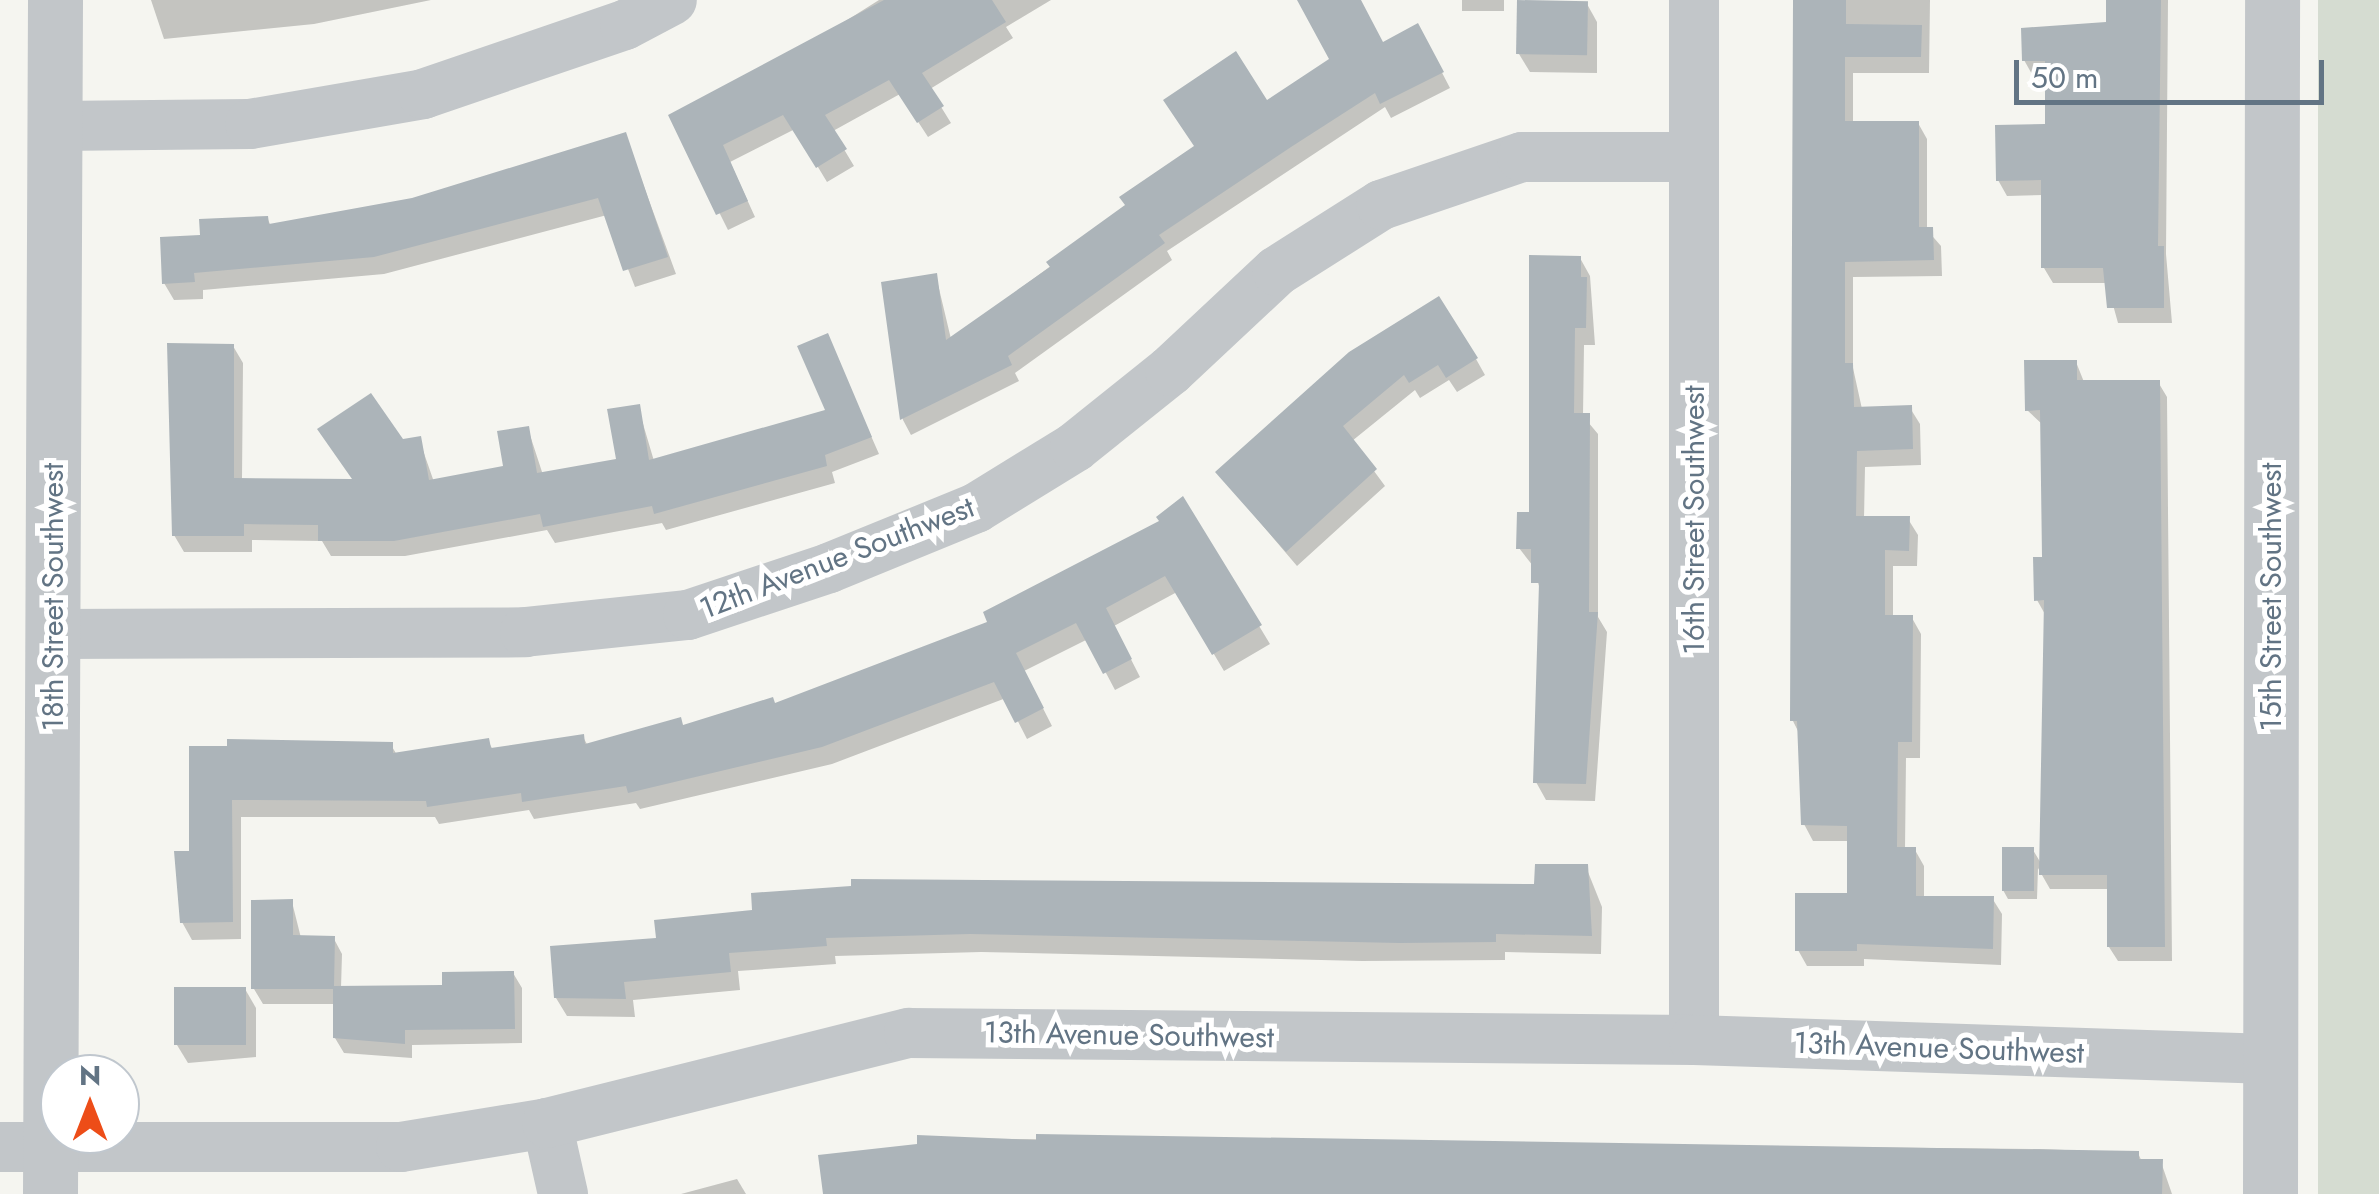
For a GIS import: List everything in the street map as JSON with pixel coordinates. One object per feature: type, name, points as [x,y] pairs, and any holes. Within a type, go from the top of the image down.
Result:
[{"type":"street","name":"18th Street Southwest","points":[[34,1163],[52,634],[56,0]]},
{"type":"street","points":[[55,126],[250,124],[422,94],[625,25],[672,0]]},
{"type":"street","name":"16th Street Southwest","points":[[1694,0],[1694,1040]]},
{"type":"street","name":"15th Street Southwest","points":[[2270,1194],[2272,0]]},
{"type":"street","name":"12th Avenue Southwest","points":[[52,634],[525,632],[688,615],[829,568],[976,508],[1075,446],[1170,371],[1277,271],[1381,205],[1522,156],[1694,156]]},
{"type":"street","name":"13th Avenue Southwest","points":[[34,1163],[401,1147],[547,1124],[909,1033],[1694,1040],[2270,1059]]},
{"type":"street","points":[[547,1124],[562,1194]]},
{"type":"shaded area","points":[[2318,0],[2379,0],[2379,1194],[2318,1194]]},
{"type":"building","points":[[884,0],[992,0],[1006,22],[922,73],[944,106],[917,123],[889,80],[825,115],[847,149],[816,168],[783,115],[723,145],[748,201],[716,215],[668,115]]},
{"type":"building","points":[[1297,0],[1361,0],[1383,42],[1418,23],[1444,72],[1380,104],[1375,93],[1159,235],[1165,243],[1008,356],[1012,365],[900,420],[881,282],[937,273],[946,340],[1050,267],[1046,262],[1125,205],[1119,197],[1194,146],[1163,100],[1236,51],[1267,100],[1329,59]]},
{"type":"building","points":[[1517,0],[1588,1],[1587,55],[1516,54]]},
{"type":"building","points":[[1793,0],[1846,0],[1846,24],[1922,25],[1921,57],[1845,57],[1845,121],[1919,121],[1919,227],[1933,227],[1934,260],[1845,262],[1845,363],[1853,363],[1854,407],[1912,405],[1913,449],[1857,451],[1856,516],[1910,516],[1909,551],[1885,550],[1885,615],[1913,615],[1912,742],[1898,742],[1897,847],[1916,847],[1916,896],[1994,896],[1993,949],[1857,944],[1857,951],[1795,951],[1795,893],[1847,893],[1847,826],[1801,825],[1797,721],[1790,721]]},
{"type":"building","points":[[2106,0],[2161,0],[2158,246],[2164,246],[2164,308],[2107,308],[2103,268],[2041,268],[2041,180],[1996,181],[1995,125],[2045,124],[2045,61],[2022,61],[2021,28],[2106,22]]},
{"type":"building","points":[[626,132],[668,257],[623,271],[598,198],[374,257],[194,273],[195,282],[162,284],[160,237],[200,235],[199,219],[268,216],[269,224],[412,198]]},
{"type":"building","points":[[1529,255],[1581,256],[1581,277],[1587,277],[1586,328],[1575,328],[1574,413],[1590,413],[1589,612],[1598,612],[1586,784],[1533,783],[1539,583],[1531,583],[1531,549],[1516,549],[1517,512],[1529,512]]},
{"type":"building","points":[[1439,296],[1478,358],[1446,378],[1438,365],[1409,383],[1404,375],[1343,426],[1377,469],[1286,552],[1215,472],[1349,352]]},
{"type":"building","points":[[828,333],[872,437],[825,455],[827,466],[654,514],[652,506],[543,527],[540,514],[394,541],[318,541],[318,525],[244,524],[244,536],[172,536],[167,343],[234,344],[234,478],[352,479],[317,429],[371,393],[403,439],[421,436],[429,480],[503,466],[497,431],[529,426],[537,473],[616,459],[607,409],[640,404],[649,460],[825,410],[797,346]]},
{"type":"building","points":[[2024,360],[2077,360],[2077,380],[2160,380],[2165,947],[2107,947],[2107,875],[2039,875],[2044,600],[2034,601],[2033,557],[2042,557],[2040,410],[2025,411]]},
{"type":"building","points":[[1183,496],[1262,625],[1212,655],[1165,576],[1106,608],[1132,659],[1103,674],[1076,623],[1016,653],[1044,708],[1015,723],[994,682],[822,747],[628,793],[626,786],[522,802],[521,793],[427,807],[426,801],[232,800],[233,922],[180,923],[174,851],[189,851],[189,746],[227,746],[227,739],[393,742],[393,753],[489,738],[491,748],[584,734],[585,744],[681,717],[683,725],[773,697],[775,703],[987,622],[983,612],[1159,521],[1156,517]]},
{"type":"building","points":[[2002,847],[2034,847],[2034,891],[2002,891]]},
{"type":"building","points":[[1535,864],[1588,864],[1592,936],[1496,934],[1496,942],[1400,943],[970,934],[826,938],[827,946],[729,953],[731,972],[624,982],[626,999],[554,998],[550,946],[656,938],[654,920],[752,910],[751,893],[851,886],[851,879],[1534,884]]},
{"type":"building","points":[[293,899],[293,935],[335,936],[334,986],[442,985],[442,972],[514,971],[515,1029],[405,1030],[405,1044],[333,1038],[333,989],[251,989],[251,900]]},
{"type":"building","points":[[174,987],[246,987],[246,1045],[174,1045]]},
{"type":"building","points":[[1036,1134],[2139,1151],[2139,1159],[2163,1159],[2162,1194],[823,1194],[818,1155],[917,1144],[917,1135],[1036,1140]]}]
